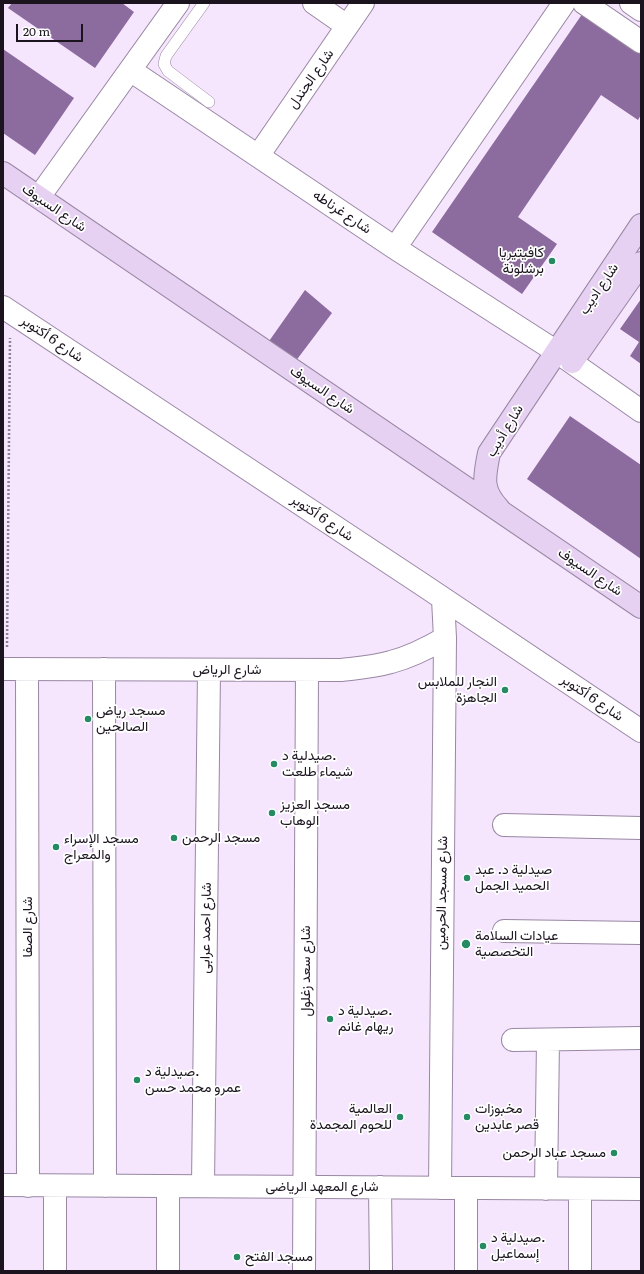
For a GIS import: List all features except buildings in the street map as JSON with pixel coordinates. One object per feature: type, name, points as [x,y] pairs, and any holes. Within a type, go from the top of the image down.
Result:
[{"type":"main road","name":"شارع السيوف","points":[[3,173],[641,607]]},
{"type":"main road","name":"شارع اديب","points":[[564,357],[641,226]]},
{"type":"main road","name":"شارع اديب","points":[[564,357],[641,263]]},
{"type":"main road","name":"شارع أديب","points":[[504,514],[491,500],[486,488],[485,471],[488,454],[564,357]]},
{"type":"street","points":[[39,197],[178,3]]},
{"type":"street","points":[[314,3],[347,26]]},
{"type":"street","name":"شارع الجندل","points":[[258,156],[363,3]]},
{"type":"street","points":[[395,248],[564,3]]},
{"type":"street","points":[[584,3],[641,42]]},
{"type":"street","points":[[631,3],[641,10]]},
{"type":"street","name":"شارع غرناطه","points":[[130,70],[395,248],[564,357],[641,410]]},
{"type":"street","name":"شارع 6 أكتوبر","points":[[6,309],[641,731]]},
{"type":"street","name":"شارع مسجد الحرمين","points":[[440,1188],[445,638],[443,598]]},
{"type":"street","name":"شارع الرياض","points":[[12,669],[341,670],[369,667],[392,662],[424,650],[445,638]]},
{"type":"street","name":"شارع الصفا","points":[[12,669],[28,1186]]},
{"type":"street","points":[[104,669],[104,1186]]},
{"type":"street","name":"شارع احمد عرابى","points":[[203,1186],[209,670]]},
{"type":"street","name":"شارع سعد زغلول","points":[[304,1271],[307,670]]},
{"type":"street","points":[[504,824],[641,828]]},
{"type":"street","points":[[504,931],[641,933]]},
{"type":"street","points":[[513,1040],[641,1038]]},
{"type":"street","points":[[546,1188],[548,1040]]},
{"type":"street","name":"شارع المعهد الرياضى","points":[[3,1186],[641,1189]]},
{"type":"street","points":[[55,1186],[55,1271]]},
{"type":"street","points":[[168,1186],[168,1271]]},
{"type":"street","points":[[380,1188],[381,1271]]},
{"type":"street","points":[[466,1188],[466,1271]]},
{"type":"street","points":[[580,1188],[580,1271]]},
{"type":"lane","points":[[183,3],[197,13]]},
{"type":"lane","points":[[204,3],[166,56],[164,64],[168,71],[209,102]]},
{"type":"path","points":[[6,309],[12,669]]},
{"type":"place","name":"كافيتيريا برشلونة","points":[[552,261]]},
{"type":"place","name":"النجار للملابس الجاهزة","points":[[505,690]]},
{"type":"place","name":"مسجد رياض الصالحين","points":[[88,719]]},
{"type":"place","name":"صيدلية د. شيماء طلعت","points":[[274,764]]},
{"type":"place","name":"مسجد العزيز الوهاب","points":[[272,813]]},
{"type":"place","name":"مسجد الرحمن","points":[[174,838]]},
{"type":"place","name":"مسجد الإسراء والمعراج","points":[[56,847]]},
{"type":"place","name":"صيدلية د. عبد الحميد الجمل","points":[[467,878]]},
{"type":"place","name":"عيادات السلامة التخصصية","points":[[466,944]]},
{"type":"place","name":"صيدلية د. ريهام غانم","points":[[330,1019]]},
{"type":"place","name":"صيدلية د. عمرو محمد حسن","points":[[137,1080]]},
{"type":"place","name":"العالمية للحوم المجمدة","points":[[400,1117]]},
{"type":"place","name":"مخبوزات قصر عابدين","points":[[467,1117]]},
{"type":"place","name":"مسجد عباد الرحمن","points":[[614,1153]]},
{"type":"place","name":"صيدلية د. إسماعيل","points":[[483,1246]]},
{"type":"place","name":"مسجد الفتح","points":[[237,1257]]}]
